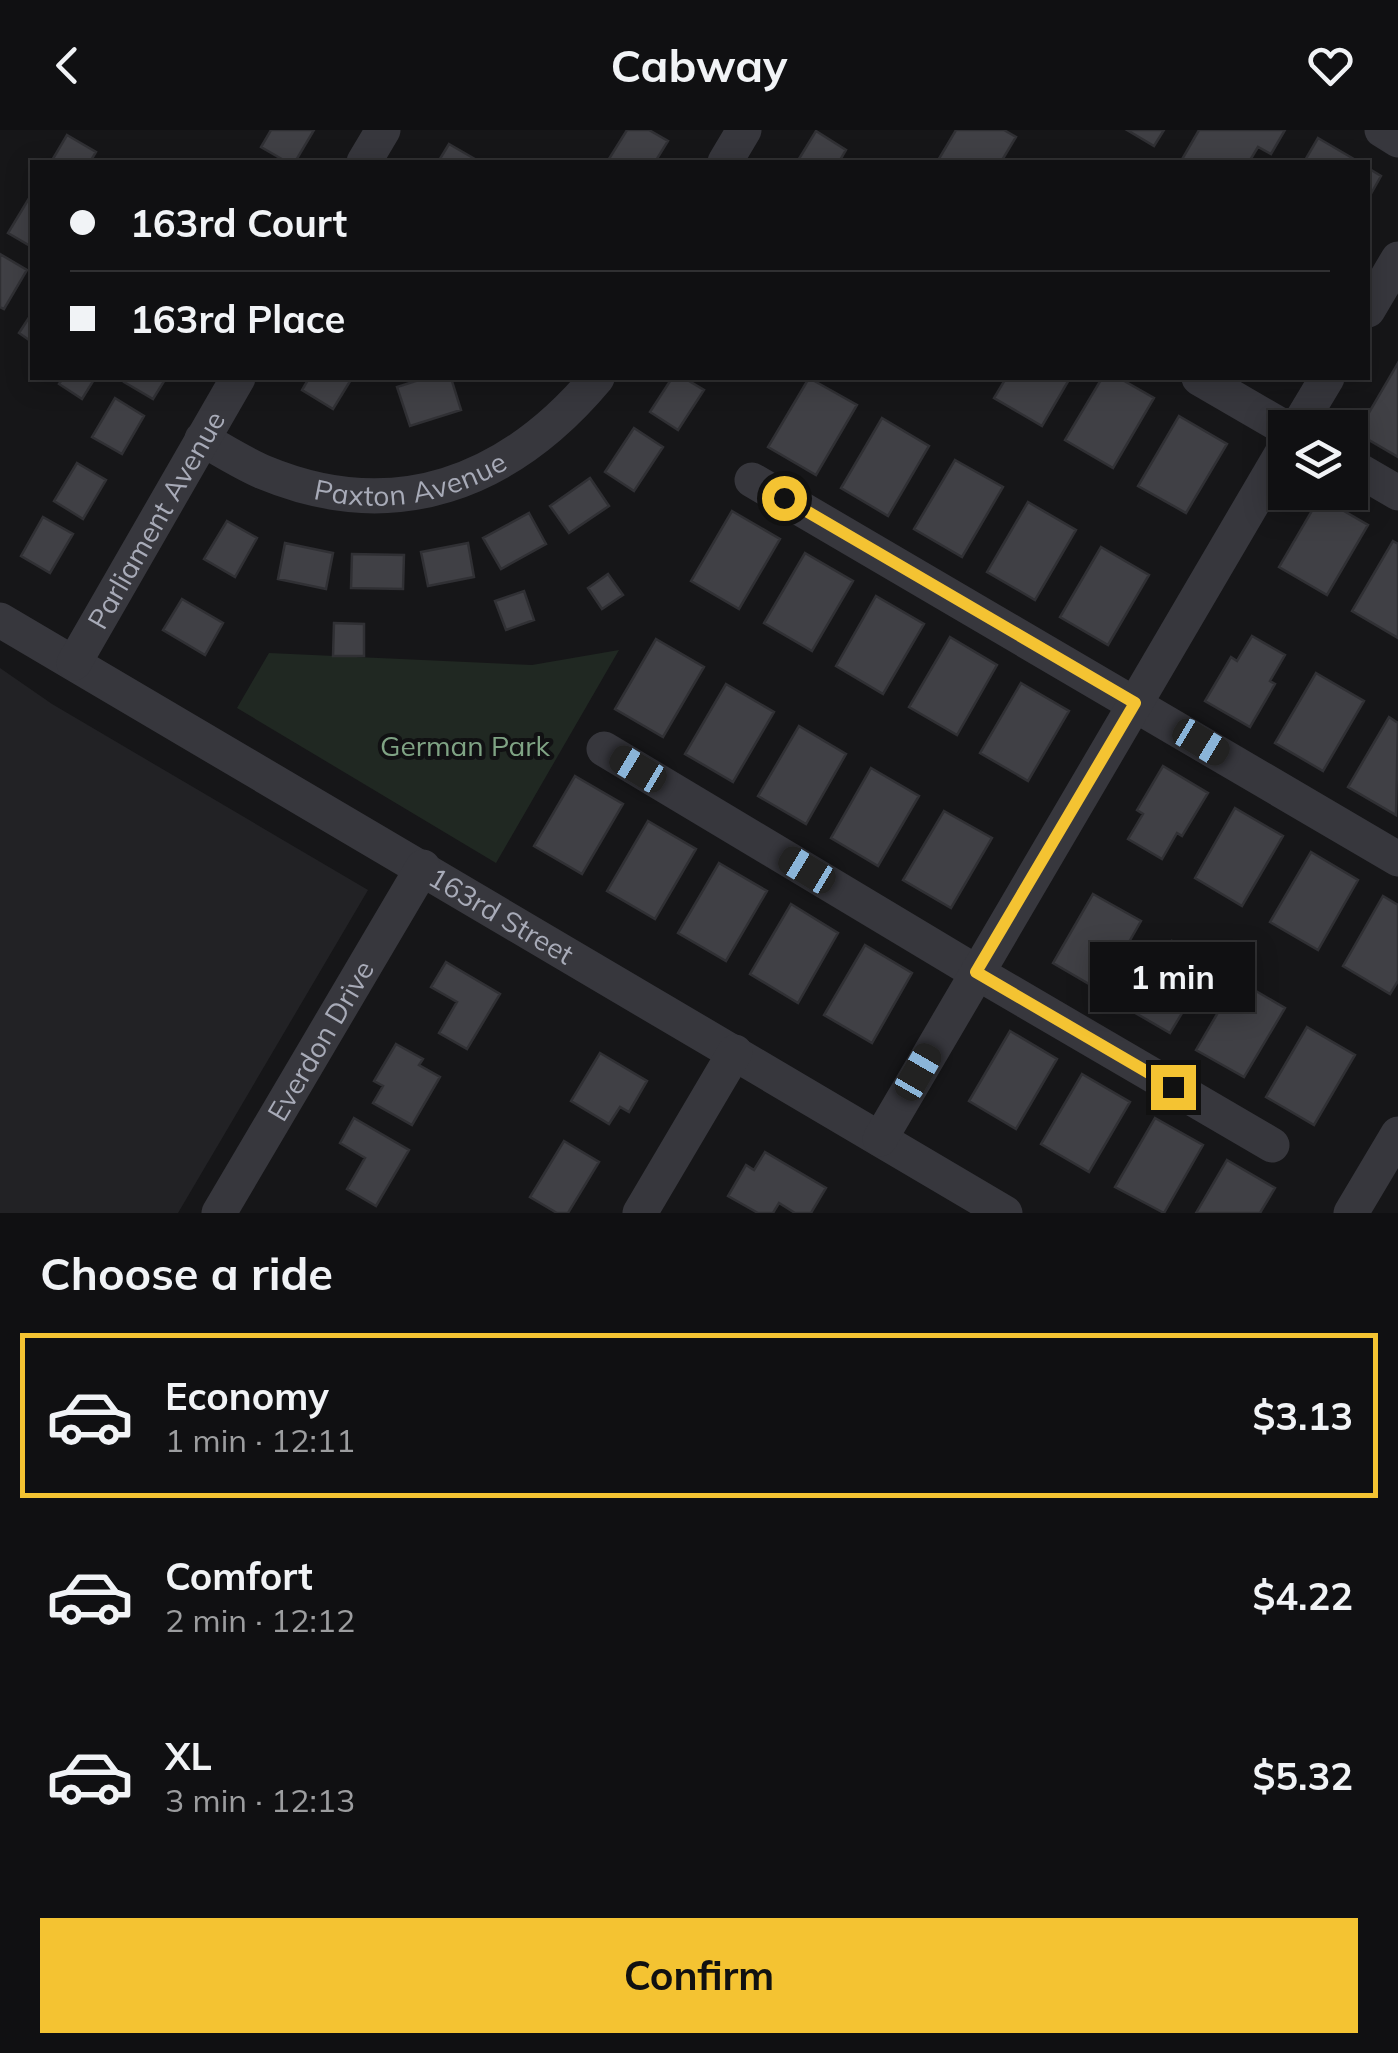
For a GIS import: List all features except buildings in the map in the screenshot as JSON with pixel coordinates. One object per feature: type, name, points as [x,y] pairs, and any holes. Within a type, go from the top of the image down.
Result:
[{"type":"street","points":[[365,160],[383,130]]},
{"type":"street","points":[[726,160],[744,130]]},
{"type":"street","points":[[1382,130],[1398,140]]},
{"type":"street","points":[[1370,307],[1398,259]]},
{"type":"street","name":"Parliament Avenue","points":[[74,663],[237,380]]},
{"type":"street","name":"Paxton Avenue","points":[[202,438],[261,472],[300,485],[368,496],[398,495],[456,483],[512,456],[560,418],[594,380]]},
{"type":"street","points":[[1202,380],[1268,418]]},
{"type":"street","points":[[1308,410],[1326,380]]},
{"type":"street","points":[[1368,476],[1398,493]]},
{"type":"street","points":[[880,1139],[1268,477]]},
{"type":"street","points":[[752,480],[1398,859]]},
{"type":"street","name":"163rd Street","points":[[0,620],[1005,1213]]},
{"type":"street","points":[[604,748],[1272,1145]]},
{"type":"street","name":"Everdon Drive","points":[[219,1213],[423,867]]},
{"type":"street","points":[[640,1213],[734,1052]]},
{"type":"street","points":[[1351,1213],[1387,1177],[1398,1134]]},
{"type":"shaded area","points":[[0,668],[52,704],[368,890],[178,1213],[0,1213]]},
{"type":"green space","name":"German Park","points":[[619,650],[496,863],[237,708],[269,653],[532,665]]},
{"type":"route","points":[[784,498],[1135,703],[976,972],[1173,1087]]}]
